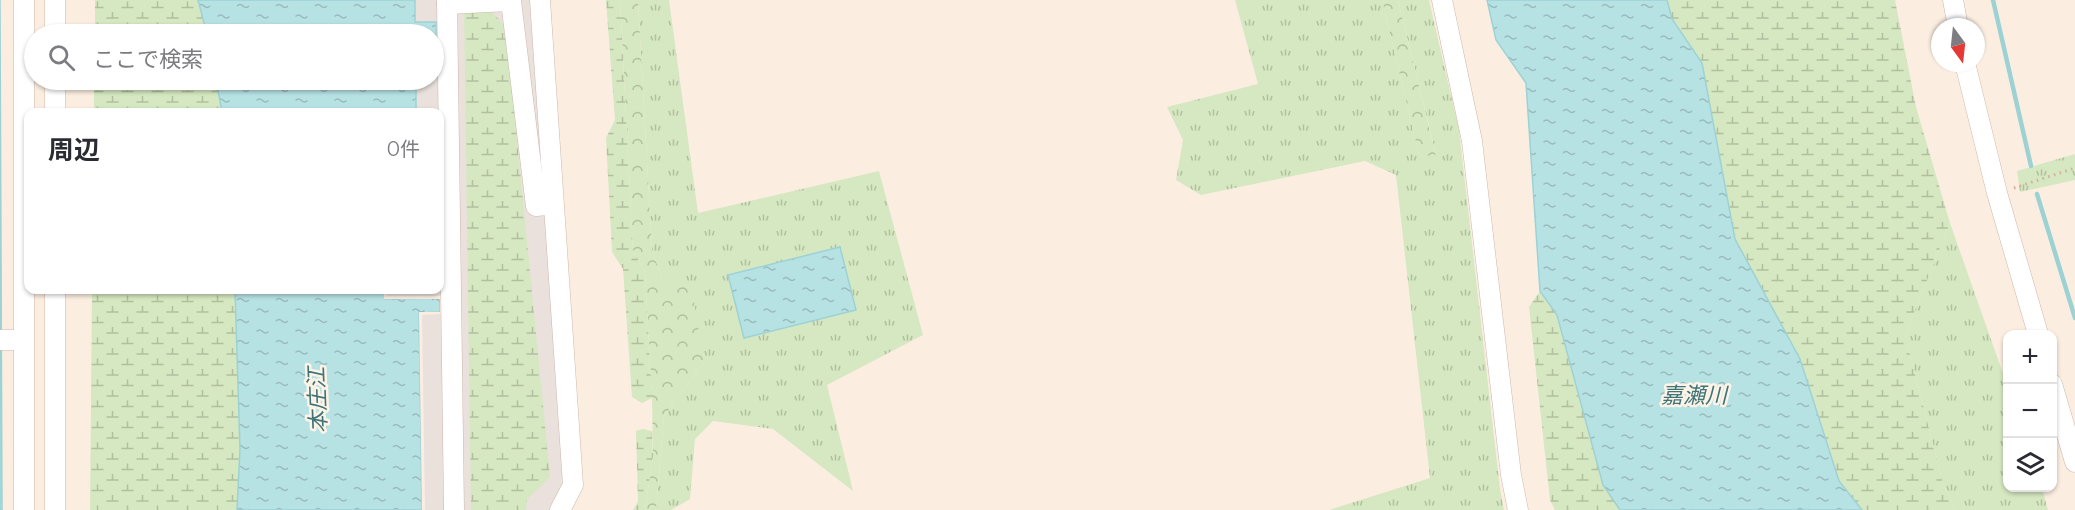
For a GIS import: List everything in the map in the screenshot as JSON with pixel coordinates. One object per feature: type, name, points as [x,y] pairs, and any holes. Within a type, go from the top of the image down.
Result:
[{"type":"street","points":[[24,0],[24,24]]},
{"type":"street","points":[[56,0],[56,24]]},
{"type":"street","points":[[540,0],[573,485],[560,510]]},
{"type":"street","points":[[1442,0],[1472,141],[1511,475],[1518,510]]},
{"type":"street","points":[[1953,0],[1956,18]]},
{"type":"street","points":[[454,510],[447,2],[511,1],[536,206],[547,205]]},
{"type":"street","points":[[1967,72],[1997,193],[2037,330]]},
{"type":"street","points":[[25,90],[26,108]]},
{"type":"street","points":[[55,90],[55,108]]},
{"type":"street","points":[[24,168],[11,340],[24,510]]},
{"type":"street","points":[[55,294],[55,510]]},
{"type":"street","points":[[2057,401],[2075,462]]},
{"type":"path","points":[[1997,193],[2075,168]]},
{"type":"shaded area","points":[[286,0],[533,0],[566,486],[553,510],[303,510],[296,294],[444,294],[444,108],[290,108],[289,90],[444,90],[444,24],[390,24]]},
{"type":"green space","points":[[95,0],[231,0],[235,24],[95,24]]},
{"type":"green space","points":[[464,0],[492,0],[493,13],[506,27],[550,477],[527,499],[526,510],[471,510]]},
{"type":"green space","points":[[606,0],[620,0],[633,250],[645,273],[652,398],[642,403],[632,397],[623,269],[612,252],[606,138],[615,120]]},
{"type":"green space","points":[[620,0],[638,0],[652,250],[662,279],[691,284],[704,363],[664,416],[656,510],[645,510],[653,456],[652,398],[645,273],[633,250]]},
{"type":"green space","points":[[638,0],[669,0],[698,213],[879,171],[923,335],[827,385],[853,491],[773,429],[713,421],[695,439],[690,499],[671,510],[656,510],[664,416],[704,363],[662,279],[652,250]]},
{"type":"green space","points":[[1235,0],[1382,0],[1419,155],[1436,155],[1398,0],[1429,0],[1459,130],[1504,510],[1329,510],[1430,478],[1396,175],[1365,161],[1201,195],[1176,180],[1183,140],[1167,107],[1258,84]]},
{"type":"green space","points":[[1382,0],[1398,0],[1436,156],[1419,155]]},
{"type":"green space","points":[[1635,0],[1895,0],[1916,107],[1950,223],[1905,335],[1943,483],[1955,510],[1804,510]]},
{"type":"green space","points":[[1526,83],[1657,510],[1555,510],[1550,500],[1529,307],[1540,291]]},
{"type":"green space","points":[[94,90],[248,90],[252,108],[94,108]]},
{"type":"green space","points":[[2075,154],[2075,180],[2020,192],[2017,171]]},
{"type":"green space","points":[[1950,223],[2003,374],[2003,492],[2043,492],[2048,510],[1955,510],[1943,483],[1905,335]]},
{"type":"green space","points":[[92,294],[266,294],[270,510],[90,510]]},
{"type":"green space","points":[[643,429],[652,431],[653,456],[645,510],[633,510],[638,501],[636,431]]},
{"type":"water","points":[[0,0],[2,510],[0,510]]},
{"type":"water","points":[[198,0],[415,0],[415,22],[436,22],[436,24],[204,24]]},
{"type":"water","name":"嘉瀬川","points":[[1487,0],[1667,0],[1672,19],[1702,63],[1735,239],[1800,359],[1839,481],[1862,510],[1620,510],[1603,485],[1557,315],[1540,291],[1526,83],[1496,40]]},
{"type":"water","points":[[218,90],[416,90],[416,108],[221,108]]},
{"type":"water","points":[[840,247],[856,310],[744,338],[728,275]]},
{"type":"water","name":"本庄江","points":[[235,294],[384,294],[385,299],[440,298],[440,312],[419,313],[422,510],[237,510],[240,449]]},
{"type":"pier","points":[[384,294],[387,296],[442,296],[442,314],[422,315],[425,510],[422,510],[419,312],[440,312],[440,299],[384,299]]},
{"type":"waterway","points":[[1993,0],[2031,166]]},
{"type":"waterway","points":[[2037,194],[2075,318]]}]
